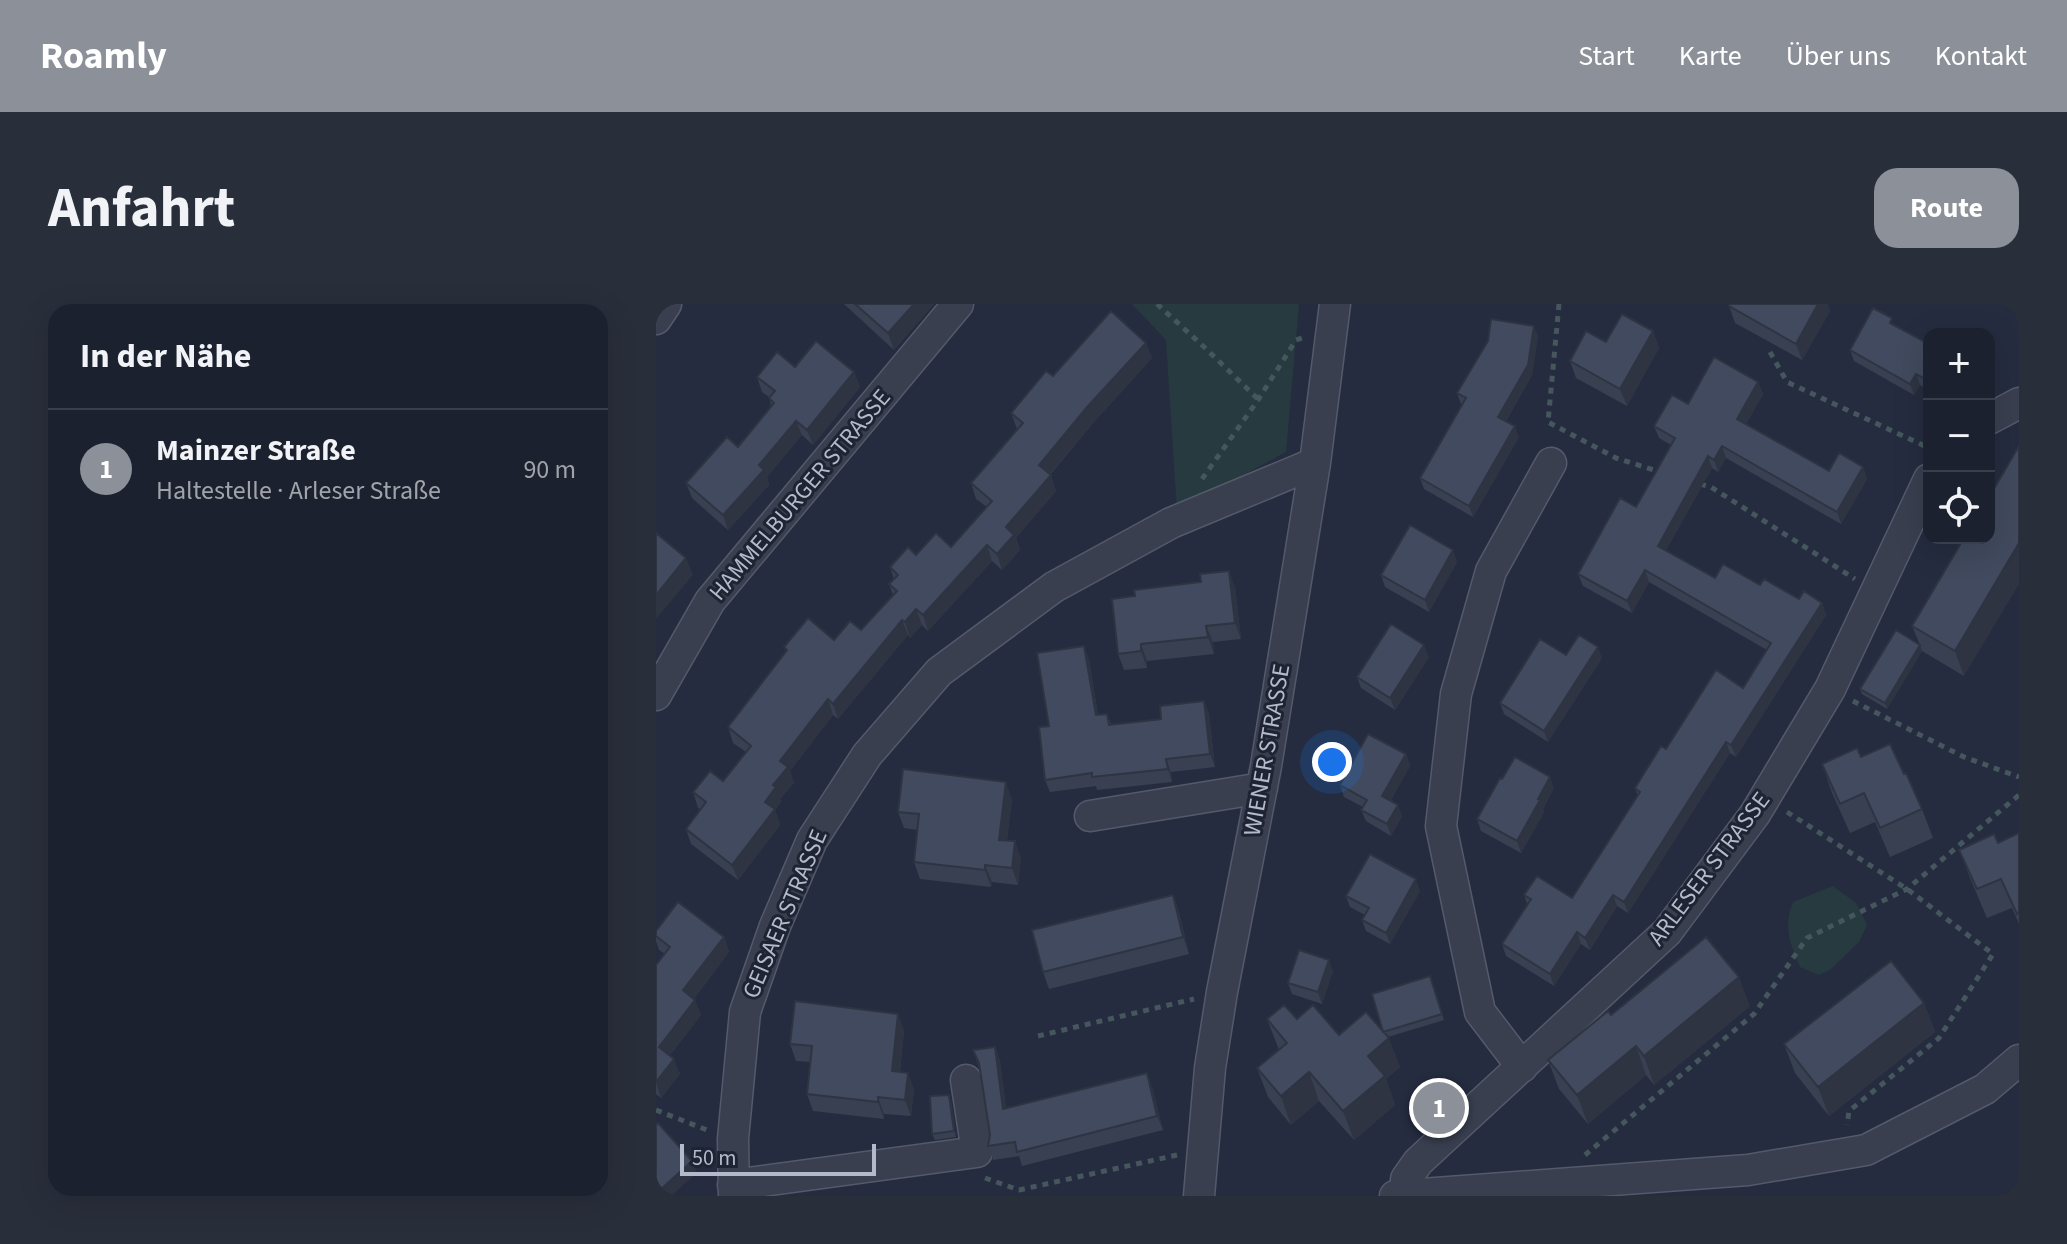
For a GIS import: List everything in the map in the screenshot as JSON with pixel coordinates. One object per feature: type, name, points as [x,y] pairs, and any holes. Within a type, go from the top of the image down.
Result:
[{"type":"street","points":[[656,319],[666,304]]},
{"type":"street","name":"HAMMELBURGER STRASSE","points":[[656,695],[710,601],[958,304]]},
{"type":"street","name":"WIENER STRASSE","points":[[1199,1196],[1210,1068],[1262,788],[1315,463],[1335,304]]},
{"type":"street","points":[[1995,416],[2019,403]]},
{"type":"street","name":"GEISAER STRASSE","points":[[733,1190],[733,1139],[745,1012],[770,941],[812,840],[867,755],[939,672],[1054,587],[1171,523],[1315,463]]},
{"type":"street","points":[[1522,1067],[1480,1012],[1441,826],[1456,694],[1491,571],[1551,463]]},
{"type":"street","name":"ARLESER STRASSE","points":[[1923,492],[1830,689],[1764,799],[1667,932],[1418,1162],[1400,1195],[1577,1183],[1700,1185],[1748,1170],[1866,1150],[1985,1089],[2019,1060]]},
{"type":"street","points":[[1090,816],[1262,788]]},
{"type":"street","points":[[733,1190],[977,1152],[966,1080]]},
{"type":"path","points":[[1157,304],[1258,400]]},
{"type":"path","points":[[1559,304],[1548,422],[1616,458],[1670,475]]},
{"type":"path","points":[[2017,304],[2019,310]]},
{"type":"path","points":[[1197,486],[1296,340]]},
{"type":"path","points":[[1770,352],[1787,382],[1923,445]]},
{"type":"path","points":[[1698,483],[1711,487],[1865,585]]},
{"type":"path","points":[[1830,689],[1964,757],[2019,777]]},
{"type":"path","points":[[1577,1183],[1584,1155],[1754,1014],[1807,938],[1907,889],[2019,795]]},
{"type":"path","points":[[1764,799],[1907,889],[1993,954],[1939,1038],[1849,1111],[1842,1154]]},
{"type":"path","points":[[1038,1036],[1222,992]]},
{"type":"path","points":[[656,1110],[733,1139]]},
{"type":"path","points":[[983,1178],[1019,1190],[1202,1150]]},
{"type":"shaded area","points":[[1132,304],[1299,304],[1286,452],[1177,511],[1166,340]]},
{"type":"shaded area","points":[[1833,886],[1856,903],[1867,925],[1859,942],[1831,969],[1819,975],[1800,967],[1791,943],[1788,919],[1793,902]]},
{"type":"building","points":[[855,304],[914,304],[888,333]]},
{"type":"building","points":[[1730,304],[1818,304],[1796,344]]},
{"type":"building","points":[[1873,308],[1892,318],[1890,323],[1923,341],[1923,378],[1916,374],[1910,384],[1850,350]]},
{"type":"building","points":[[1111,311],[1146,343],[1039,465],[1051,475],[1006,527],[1014,535],[997,554],[987,545],[923,615],[916,609],[905,622],[902,620],[833,704],[828,699],[780,761],[788,767],[773,785],[776,787],[765,802],[775,809],[732,865],[686,829],[706,802],[693,792],[710,771],[723,781],[751,746],[728,727],[808,618],[834,640],[850,621],[861,630],[897,591],[889,584],[898,575],[890,567],[908,547],[916,555],[936,533],[951,547],[992,501],[971,483],[1023,423],[1011,413],[1046,371],[1053,376]]},
{"type":"building","points":[[1622,314],[1653,331],[1620,389],[1570,361],[1586,331],[1606,342]]},
{"type":"building","points":[[1491,319],[1534,326],[1528,365],[1498,417],[1515,426],[1469,506],[1420,478],[1466,398],[1457,393],[1488,341]]},
{"type":"building","points":[[816,341],[854,372],[807,430],[796,421],[759,465],[764,470],[723,515],[686,483],[727,437],[738,447],[774,403],[769,398],[775,391],[757,377],[777,352],[795,367]]},
{"type":"building","points":[[1714,357],[1758,382],[1737,419],[1829,471],[1839,453],[1863,467],[1837,512],[1722,446],[1714,460],[1708,456],[1658,546],[1715,578],[1723,564],[1760,585],[1764,579],[1799,599],[1804,591],[1822,603],[1731,745],[1726,742],[1624,902],[1613,895],[1585,938],[1577,932],[1550,974],[1502,944],[1531,899],[1524,895],[1537,876],[1572,898],[1640,792],[1635,788],[1661,746],[1666,749],[1716,670],[1743,688],[1771,643],[1645,570],[1627,601],[1578,574],[1620,498],[1636,507],[1675,438],[1654,426],[1672,395],[1688,404]]},
{"type":"building","points":[[2019,446],[2019,543],[1955,651],[1912,626],[1960,544],[1995,544],[1995,487]]},
{"type":"building","points":[[1410,525],[1453,550],[1425,600],[1381,575]]},
{"type":"building","points":[[656,533],[686,558],[656,595]]},
{"type":"building","points":[[1229,571],[1235,623],[1206,626],[1208,637],[1141,644],[1141,651],[1118,654],[1112,599],[1135,596],[1134,590],[1201,582],[1200,574]]},
{"type":"building","points":[[1391,624],[1424,645],[1390,698],[1357,677]]},
{"type":"building","points":[[1896,630],[1920,645],[1885,703],[1860,689]]},
{"type":"building","points":[[1579,635],[1598,647],[1544,731],[1500,703],[1540,639],[1566,655]]},
{"type":"building","points":[[1084,646],[1096,715],[1107,714],[1109,725],[1161,719],[1160,706],[1204,701],[1210,754],[1166,759],[1168,769],[1092,777],[1092,773],[1045,780],[1039,727],[1049,726],[1037,653]]},
{"type":"building","points":[[1368,734],[1406,754],[1382,796],[1398,805],[1387,824],[1361,810],[1367,800],[1340,785]]},
{"type":"building","points":[[1890,744],[1922,809],[1880,828],[1864,793],[1840,804],[1822,764],[1857,748],[1861,757]]},
{"type":"building","points":[[1515,757],[1550,777],[1517,841],[1477,819]]},
{"type":"building","points":[[903,769],[1006,782],[999,840],[1015,841],[1012,868],[985,865],[985,870],[914,862],[919,814],[898,812]]},
{"type":"building","points":[[2019,833],[2017,914],[2001,879],[1977,889],[1959,850],[1994,834],[1998,843]]},
{"type":"building","points":[[1370,854],[1416,879],[1386,933],[1362,920],[1369,908],[1346,896]]},
{"type":"building","points":[[1173,895],[1183,937],[1043,972],[1032,930]]},
{"type":"building","points":[[678,902],[724,937],[683,990],[695,1000],[659,1047],[674,1059],[656,1082],[656,965],[670,947],[656,936],[656,931]]},
{"type":"building","points":[[1706,937],[1739,977],[1644,1056],[1636,1046],[1577,1095],[1548,1060],[1608,1011],[1611,1015]]},
{"type":"building","points":[[1299,950],[1329,960],[1318,992],[1288,983]]},
{"type":"building","points":[[1891,961],[1924,1003],[1818,1087],[1784,1044]]},
{"type":"building","points":[[1430,976],[1442,1014],[1383,1032],[1372,994]]},
{"type":"building","points":[[795,1001],[898,1014],[892,1071],[908,1073],[905,1100],[878,1097],[878,1102],[807,1094],[812,1046],[790,1044]]},
{"type":"building","points":[[1284,1005],[1297,1019],[1313,1005],[1339,1035],[1366,1012],[1389,1038],[1368,1056],[1385,1076],[1343,1111],[1309,1072],[1281,1096],[1257,1068],[1287,1043],[1267,1019]]},
{"type":"building","points":[[995,1047],[1003,1109],[1147,1073],[1157,1116],[1017,1152],[1015,1142],[988,1146],[990,1135],[979,1063],[973,1050]]},
{"type":"building","points":[[949,1095],[954,1131],[932,1134],[930,1096]]},
{"type":"building","points":[[658,1123],[692,1161],[661,1189],[668,1196],[656,1196]]},
{"type":"place","name":"Mainzer Straße","points":[[1439,1108]]}]
